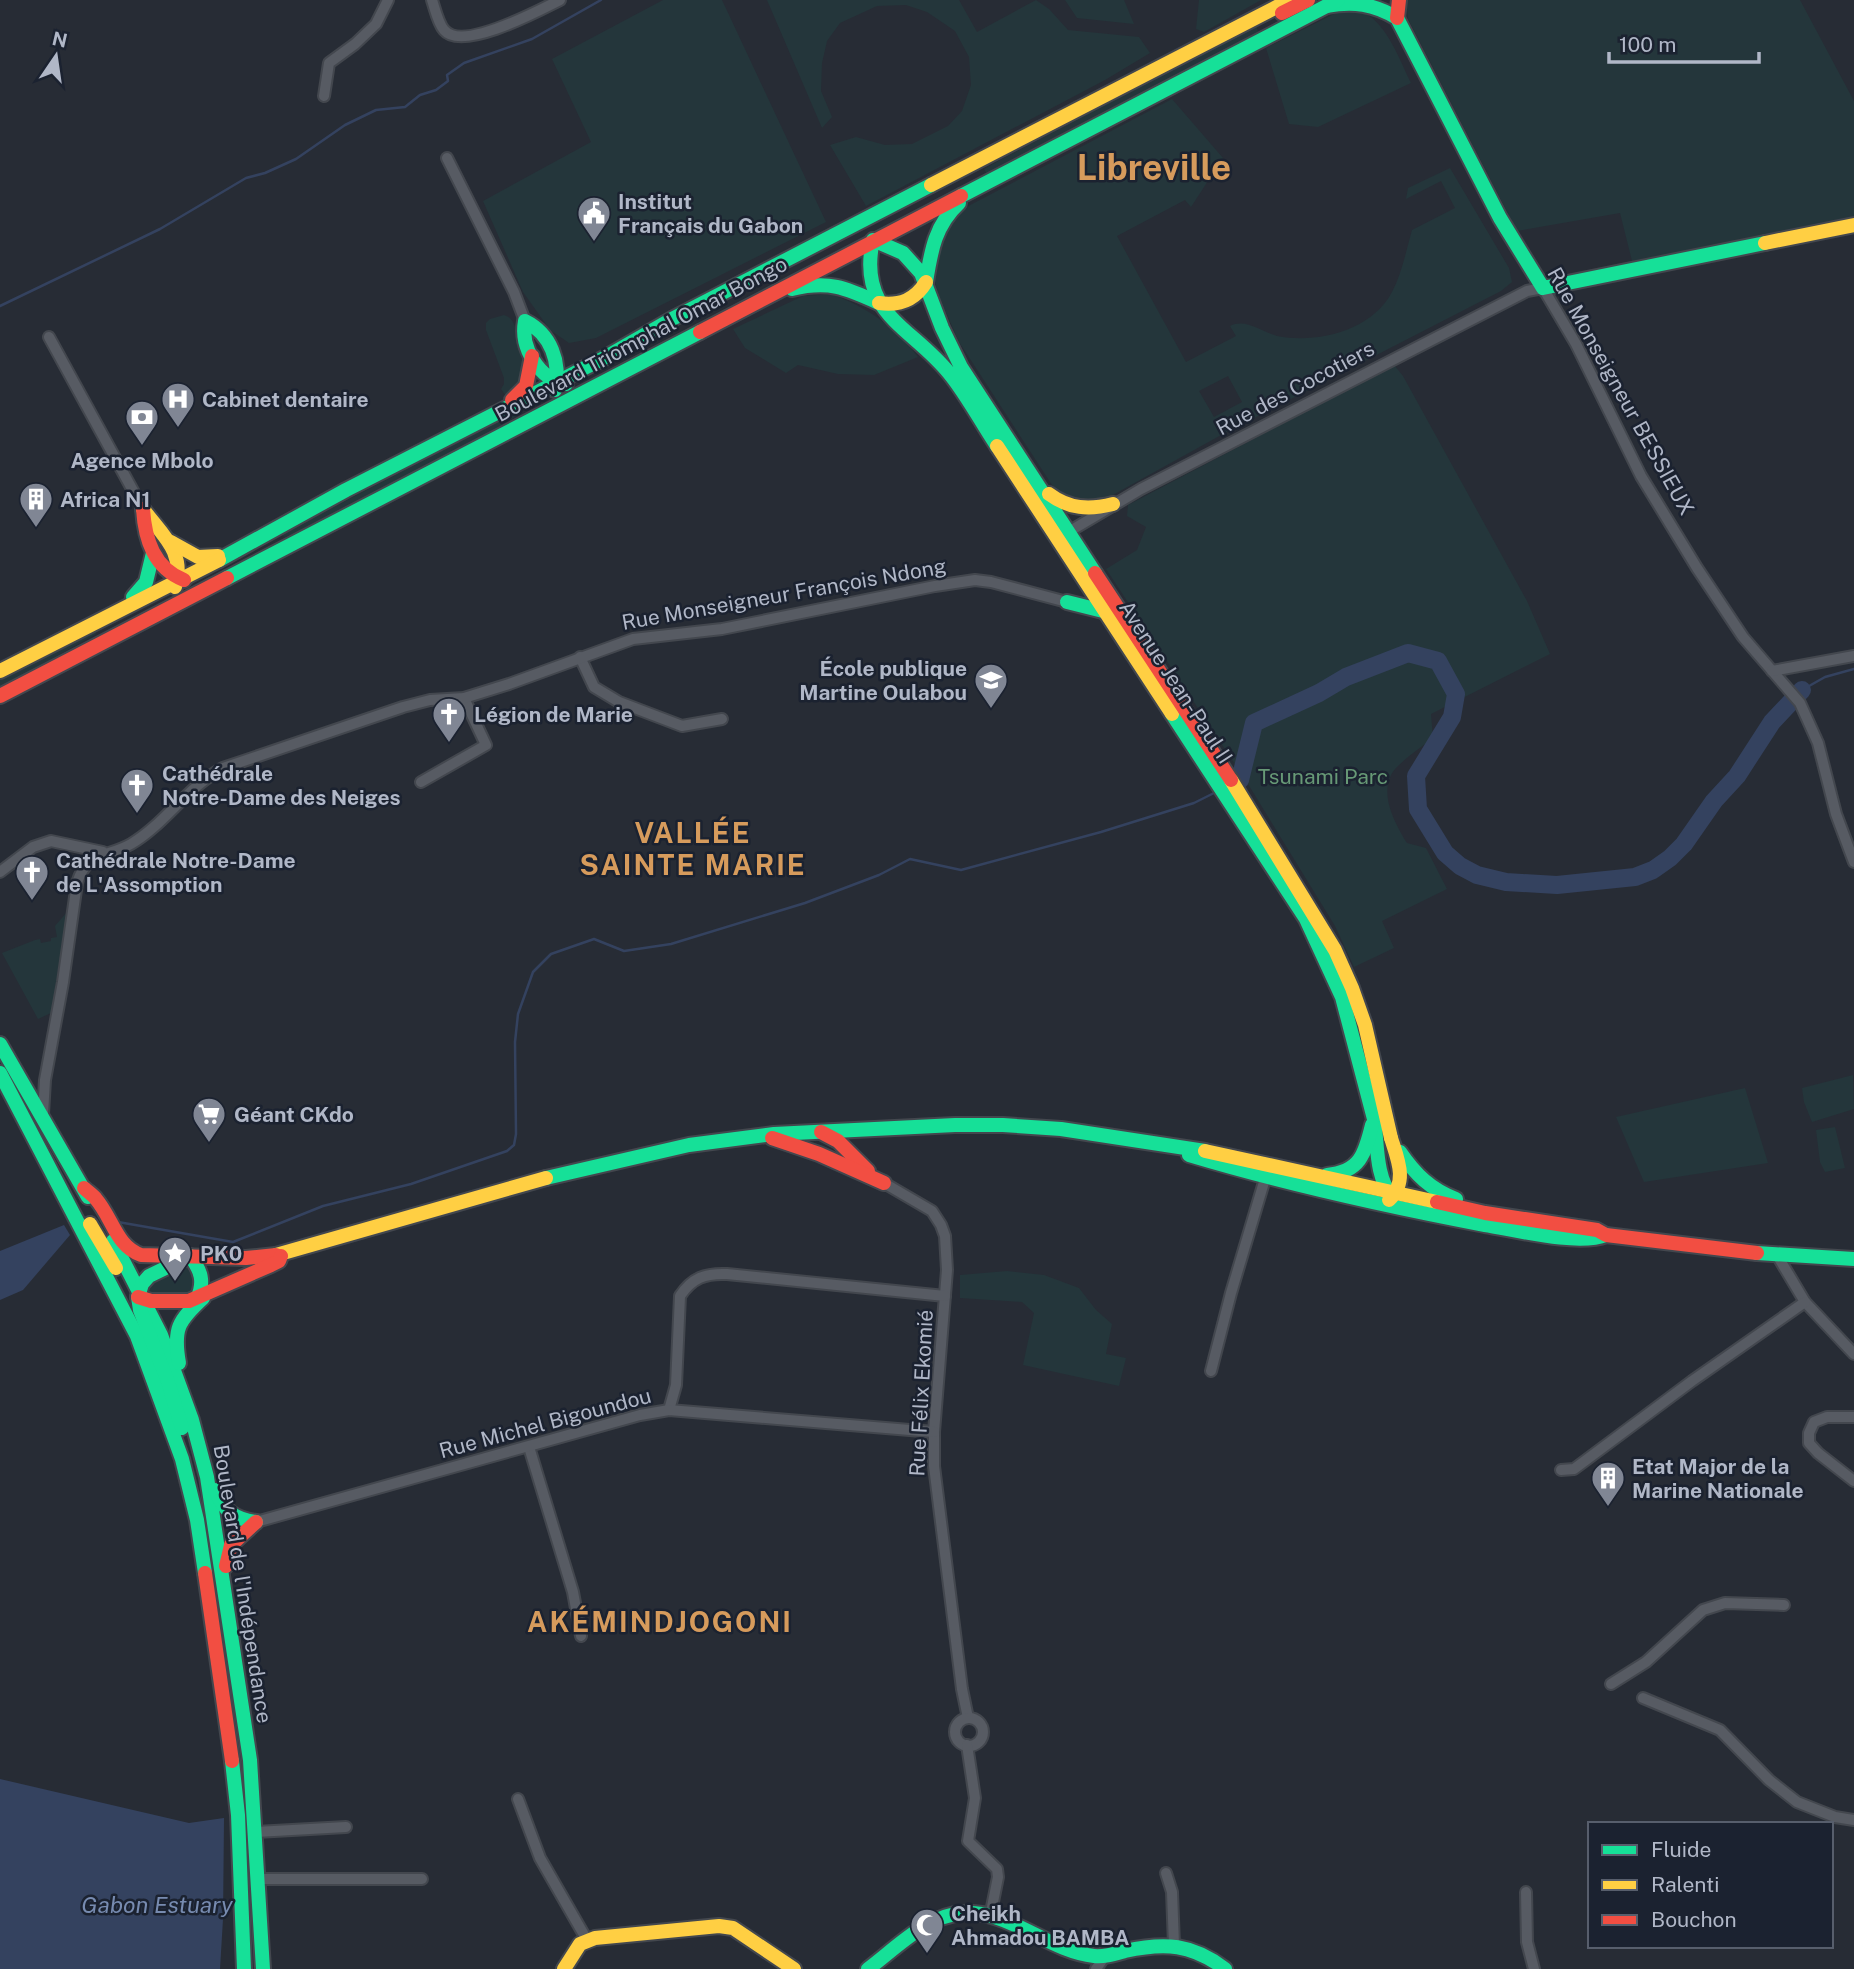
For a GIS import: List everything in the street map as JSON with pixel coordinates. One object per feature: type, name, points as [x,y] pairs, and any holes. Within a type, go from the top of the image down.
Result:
[{"type":"main road","name":"Boulevard Triomphal Omar Bongo","points":[[0,671],[230,554],[346,490],[1290,0]]},
{"type":"main road","points":[[1248,21],[1268,18],[1308,0]]},
{"type":"main road","points":[[1333,3],[1363,2],[1394,10]]},
{"type":"main road","name":"Boulevard Triomphal Omar Bongo","points":[[0,696],[1333,3]]},
{"type":"main road","name":"Rue Monseigneur BESSIEUX","points":[[1394,10],[1500,218],[1544,288]]},
{"type":"main road","points":[[879,303],[871,275],[869,255],[873,240],[883,224],[966,177],[999,151]]},
{"type":"main road","points":[[761,300],[795,288],[826,283],[846,286],[879,303],[906,303],[926,282],[930,250],[937,228],[948,211],[974,189]]},
{"type":"main road","points":[[1544,288],[1854,225]]},
{"type":"main road","points":[[725,292],[768,278],[840,242],[855,239],[873,240],[896,248],[920,269],[926,282]]},
{"type":"main road","name":"Avenue Jean-Paul II","points":[[879,303],[949,373],[1064,535],[1335,950],[1352,988],[1373,1056],[1401,1179],[1392,1195],[1381,1178],[1374,1119],[1345,1007],[1326,960],[1293,898],[1227,787],[1085,578],[1064,535],[1038,485],[961,367],[942,327],[926,282]]},
{"type":"main road","points":[[465,453],[542,405],[552,395],[558,382],[559,368],[548,343],[536,327],[525,321],[523,334],[532,356],[546,376],[558,382],[572,385],[580,384],[630,359],[667,349]]},
{"type":"main road","points":[[548,343],[577,360],[604,358]]},
{"type":"main road","points":[[501,410],[523,390],[532,356]]},
{"type":"main road","points":[[1038,485],[1060,502],[1076,508],[1089,509],[1113,504]]},
{"type":"main road","points":[[30,681],[74,651],[173,592],[179,579],[179,565],[170,541],[143,509]]},
{"type":"main road","points":[[143,509],[153,553],[166,573],[193,582],[201,581],[277,544],[312,534]]},
{"type":"main road","points":[[170,541],[198,557],[230,554]]},
{"type":"main road","points":[[124,606],[144,586],[150,572],[153,553]]},
{"type":"main road","points":[[1067,602],[1080,598],[1083,594],[1086,587],[1085,578]]},
{"type":"main road","points":[[1067,602],[1107,612]]},
{"type":"main road","points":[[0,1044],[84,1188],[96,1214]]},
{"type":"main road","name":"Boulevard de l'Indépendance","points":[[0,1073],[136,1336],[175,1437],[197,1520],[236,1787],[244,1969]]},
{"type":"main road","points":[[24,1119],[40,1134],[96,1214]]},
{"type":"main road","points":[[1270,1175],[1340,1174],[1355,1167],[1366,1149],[1374,1119]]},
{"type":"main road","points":[[112,1242],[141,1255],[256,1258],[282,1254],[586,1168],[689,1146],[766,1136],[955,1125],[1032,1126],[1091,1133],[1168,1147],[1211,1163],[1382,1200],[1392,1195]]},
{"type":"main road","points":[[862,1166],[856,1152],[861,1140],[879,1128]]},
{"type":"main road","points":[[827,1132],[884,1183]]},
{"type":"main road","points":[[827,1132],[827,1148],[836,1160],[846,1166]]},
{"type":"main road","points":[[766,1136],[884,1183]]},
{"type":"main road","points":[[1391,1138],[1414,1171],[1438,1192],[1531,1221]]},
{"type":"main road","points":[[1307,1174],[1392,1195],[1531,1221],[1597,1230],[1606,1235],[1777,1255],[1854,1259]]},
{"type":"main road","points":[[1270,1175],[1369,1202],[1499,1227],[1593,1240],[1606,1235]]},
{"type":"main road","points":[[1392,1195],[1412,1208],[1499,1227]]},
{"type":"main road","name":"Boulevard de l'Indépendance","points":[[96,1214],[161,1335],[184,1397],[208,1477],[250,1760],[263,1969]]},
{"type":"main road","points":[[141,1296],[172,1302],[202,1297],[279,1261],[282,1254]]},
{"type":"main road","points":[[190,1256],[149,1276],[141,1296],[140,1310],[168,1382],[188,1448],[199,1500],[197,1520]]},
{"type":"main road","points":[[184,1397],[176,1330],[180,1321],[202,1297],[202,1274],[190,1256]]},
{"type":"main road","points":[[214,1257],[223,1286]]},
{"type":"main road","points":[[208,1477],[228,1514],[234,1518],[256,1522]]},
{"type":"main road","points":[[225,1583],[229,1548],[238,1535],[256,1522]]},
{"type":"main road","points":[[868,1969],[929,1925],[961,1913],[990,1917],[1077,1952],[1105,1956],[1147,1947],[1174,1945],[1205,1954],[1225,1969]]},
{"type":"main road","points":[[564,1969],[575,1950],[587,1940],[725,1926],[740,1932],[794,1969]]},
{"type":"street","points":[[324,96],[329,63],[376,24],[387,0]]},
{"type":"street","points":[[432,0],[445,31],[453,36],[466,37],[499,28],[560,0]]},
{"type":"street","points":[[447,158],[514,292],[525,321]]},
{"type":"street","name":"Rue des Cocotiers","points":[[1064,535],[1113,504],[1527,290],[1544,288]]},
{"type":"street","name":"Rue Monseigneur BESSIEUX","points":[[1544,288],[1576,344],[1641,477],[1723,611],[1800,703],[1818,743],[1836,814],[1854,862]]},
{"type":"street","points":[[49,337],[143,509]]},
{"type":"street","name":"Rue Monseigneur François Ndong","points":[[47,1069],[81,870],[95,857],[130,844],[169,814],[210,775],[223,768],[402,707],[430,700],[464,698],[509,684],[633,639],[722,629],[975,580],[1067,602]]},
{"type":"street","points":[[1772,671],[1854,656]]},
{"type":"street","points":[[580,657],[594,687],[619,702],[682,726],[722,719]]},
{"type":"street","points":[[421,782],[486,745],[464,698]]},
{"type":"street","points":[[0,872],[33,847],[51,841],[95,852],[116,850]]},
{"type":"street","points":[[21,1080],[34,1082],[47,1069]]},
{"type":"street","points":[[43,1117],[47,1069]]},
{"type":"street","points":[[1211,1371],[1270,1175]]},
{"type":"street","name":"Rue Félix Ekomié","points":[[884,1183],[921,1203],[937,1217],[946,1247],[933,1466],[968,1718]]},
{"type":"street","points":[[1777,1255],[1805,1302],[1854,1354]]},
{"type":"street","points":[[669,1410],[676,1385],[680,1296],[687,1285],[697,1278],[710,1273],[727,1273],[945,1296]]},
{"type":"street","points":[[1561,1470],[1574,1469],[1805,1302]]},
{"type":"street","name":"Rue Michel Bigoundou","points":[[256,1522],[640,1415],[669,1410],[934,1432]]},
{"type":"street","points":[[1854,1417],[1827,1417],[1814,1422],[1809,1433],[1809,1443],[1854,1481]]},
{"type":"street","points":[[529,1447],[573,1592],[581,1636]]},
{"type":"street","points":[[1611,1684],[1646,1662],[1703,1610],[1725,1603],[1784,1605]]},
{"type":"street","points":[[1643,1698],[1720,1730],[1769,1780],[1797,1802],[1854,1820]]},
{"type":"street","points":[[968,1718],[977,1721],[983,1733],[976,1744],[967,1745],[959,1741],[956,1733],[960,1721],[968,1718]]},
{"type":"street","points":[[967,1745],[975,1798],[968,1841],[998,1869],[990,1917]]},
{"type":"street","points":[[518,1799],[540,1858],[587,1940]]},
{"type":"street","points":[[256,1832],[346,1826]]},
{"type":"street","points":[[1166,1873],[1172,1892],[1174,1945]]},
{"type":"street","points":[[258,1878],[422,1879]]},
{"type":"street","points":[[1525,1892],[1527,1942],[1534,1969]]},
{"type":"street","points":[[1096,1969],[1105,1956]]},
{"type":"green space","points":[[663,0],[722,0],[826,222],[596,338],[569,343],[550,330],[523,292],[483,201],[591,142],[552,59]]},
{"type":"green space","points":[[767,0],[959,0],[977,32],[1036,0],[1049,9],[1068,30],[1139,37],[1150,53],[1105,80],[866,206],[830,145],[856,137],[885,145],[912,144],[948,126],[962,111],[971,85],[969,57],[955,31],[927,12],[906,5],[877,6],[840,23],[827,41],[822,63],[821,91],[832,117],[822,128]]},
{"type":"green space","points":[[1065,0],[1124,0],[1134,24],[1077,18]]},
{"type":"green space","points":[[1199,0],[1261,0],[1204,32],[1196,29]]},
{"type":"green space","points":[[1406,0],[1800,0],[1854,101],[1854,216],[1632,261],[1620,213],[1517,231],[1408,19]]},
{"type":"green space","points":[[1342,10],[1363,12],[1380,26],[1411,83],[1318,127],[1289,124],[1266,48]]},
{"type":"green space","points":[[1256,26],[1259,34],[987,174],[984,169],[998,161]]},
{"type":"green space","points":[[1172,99],[1223,158],[1191,207],[1185,200],[1117,236],[1186,362],[1236,336],[1230,326],[1236,324],[1248,325],[1277,336],[1309,338],[1342,332],[1371,316],[1392,292],[1404,262],[1412,230],[1455,208],[1441,181],[1406,199],[1408,188],[1450,168],[1509,268],[1512,282],[1501,291],[1223,434],[1111,496],[1095,501],[1079,501],[1058,491],[1052,485],[959,342],[940,299],[933,275],[940,234],[955,213]],"holes":[[[1228,376],[1242,402],[1214,417],[1199,391]]]},
{"type":"green space","points":[[831,294],[879,319],[918,357],[874,375],[838,374],[798,365],[786,373],[745,348],[733,329],[803,296]]},
{"type":"green space","points":[[504,315],[514,324],[523,359],[518,383],[506,396],[501,389],[504,378],[486,330],[486,323],[490,319]]},
{"type":"green space","name":"Tsunami Parc","points":[[1394,365],[1403,376],[1527,601],[1550,654],[1431,714],[1433,738],[1391,775],[1388,801],[1398,828],[1407,843],[1426,848],[1447,889],[1382,921],[1394,948],[1354,967],[1335,926],[1248,784],[1106,569],[1137,550],[1146,527],[1127,516],[1128,505]]},
{"type":"green space","points":[[514,413],[517,416],[475,441],[296,533],[284,537],[282,534]]},
{"type":"green space","points":[[94,630],[96,634],[0,688],[0,680]]},
{"type":"green space","points":[[68,911],[51,1013],[38,1019],[2,953],[35,940],[40,939],[41,943],[51,941],[51,938],[57,937],[55,926]]},
{"type":"green space","points":[[1853,1075],[1854,1109],[1812,1122],[1802,1088]]},
{"type":"green space","points":[[1745,1088],[1768,1163],[1644,1182],[1616,1117]]},
{"type":"green space","points":[[1835,1127],[1845,1168],[1825,1172],[1820,1162],[1816,1130]]},
{"type":"green space","points":[[185,1265],[197,1275],[193,1294],[147,1294],[147,1283]]},
{"type":"green space","points":[[1007,1271],[1044,1275],[1079,1288],[1096,1310],[1112,1324],[1106,1354],[1126,1358],[1119,1386],[1023,1365],[1034,1313],[1022,1302],[960,1298],[960,1275]]},
{"type":"water","points":[[64,1225],[70,1235],[23,1290],[0,1300],[0,1251]]},
{"type":"water","name":"Gabon Estuary","points":[[0,1779],[189,1823],[224,1818],[220,1969],[0,1969]]},
{"type":"waterway","points":[[0,306],[160,229],[246,178],[296,159],[345,125],[376,110],[405,107],[420,95],[436,90],[448,81],[447,75],[464,63],[532,39],[601,0]]},
{"type":"waterway","points":[[1240,780],[1254,723],[1319,693],[1346,677],[1408,653],[1438,661],[1456,694],[1452,717],[1416,776],[1418,809],[1445,853],[1460,866],[1477,875],[1506,882],[1557,885],[1635,877],[1653,870],[1684,844],[1714,801],[1737,776],[1772,722],[1802,690]]},
{"type":"waterway","points":[[1802,690],[1825,677],[1854,669]]},
{"type":"waterway","points":[[118,1222],[233,1242],[323,1206],[411,1184],[507,1151],[514,1145],[516,1134],[515,1042],[518,1014],[533,972],[551,954],[594,939],[624,951],[671,944],[805,903],[879,875],[910,859],[961,870],[1101,832],[1194,803],[1216,792]]},
{"type":"traffic: fast","points":[[961,196],[1338,0]]},
{"type":"traffic: fast","points":[[1327,6],[1363,5],[1397,18],[1500,218],[1543,288],[1765,243]]},
{"type":"traffic: fast","points":[[219,560],[346,490],[604,358],[672,319],[931,185]]},
{"type":"traffic: fast","points":[[926,282],[939,229],[959,203]]},
{"type":"traffic: fast","points":[[997,446],[949,373],[891,317],[880,302],[873,285],[870,265],[873,240],[903,253],[921,273],[942,328],[961,367],[1095,573]]},
{"type":"traffic: fast","points":[[792,289],[817,285],[837,287],[879,303]]},
{"type":"traffic: fast","points":[[555,390],[556,380],[556,369],[552,350],[542,333],[525,321],[526,342],[534,361],[548,376],[556,381],[566,384]]},
{"type":"traffic: fast","points":[[227,578],[700,332]]},
{"type":"traffic: fast","points":[[133,597],[146,582],[153,553]]},
{"type":"traffic: fast","points":[[1067,602],[1107,612]]},
{"type":"traffic: fast","points":[[1172,714],[1306,919],[1342,997],[1374,1119]]},
{"type":"traffic: fast","points":[[0,1044],[88,1197]]},
{"type":"traffic: fast","points":[[0,1073],[137,1336],[182,1459],[197,1520],[205,1573]]},
{"type":"traffic: fast","points":[[1374,1119],[1380,1170],[1392,1197]]},
{"type":"traffic: fast","points":[[546,1178],[689,1145],[774,1134],[955,1125],[1061,1129],[1205,1151]]},
{"type":"traffic: fast","points":[[1327,1175],[1354,1166],[1367,1145],[1372,1125]]},
{"type":"traffic: fast","points":[[1400,1152],[1424,1180],[1456,1199]]},
{"type":"traffic: fast","points":[[1189,1155],[1336,1194],[1485,1225],[1564,1238],[1580,1239],[1606,1235]]},
{"type":"traffic: fast","points":[[113,1241],[161,1335],[192,1420],[207,1477],[250,1760],[263,1969]]},
{"type":"traffic: fast","points":[[1757,1253],[1854,1259]]},
{"type":"traffic: fast","points":[[190,1256],[201,1276],[197,1299]]},
{"type":"traffic: fast","points":[[182,1428],[168,1382],[140,1310],[138,1297],[142,1284],[149,1276],[184,1259]]},
{"type":"traffic: fast","points":[[179,1363],[179,1326],[203,1298]]},
{"type":"traffic: fast","points":[[215,1490],[231,1513],[256,1522]]},
{"type":"traffic: fast","points":[[232,1761],[238,1815],[244,1969]]},
{"type":"traffic: fast","points":[[868,1969],[924,1926],[950,1915],[963,1913],[997,1918],[1077,1953],[1102,1956],[1139,1948],[1178,1947],[1201,1954],[1225,1969]]},
{"type":"traffic: slow","points":[[931,185],[1290,0]]},
{"type":"traffic: slow","points":[[1765,243],[1854,225]]},
{"type":"traffic: slow","points":[[879,303],[894,304],[906,300],[917,293],[926,282]]},
{"type":"traffic: slow","points":[[997,446],[1172,714]]},
{"type":"traffic: slow","points":[[1049,494],[1064,503],[1080,507],[1113,504]]},
{"type":"traffic: slow","points":[[143,509],[175,554],[178,575],[175,587]]},
{"type":"traffic: slow","points":[[171,542],[198,557],[218,556]]},
{"type":"traffic: slow","points":[[0,671],[219,560]]},
{"type":"traffic: slow","points":[[1231,780],[1335,950],[1352,988],[1365,1025],[1391,1138]]},
{"type":"traffic: slow","points":[[1389,1200],[1395,1193],[1400,1178],[1391,1138]]},
{"type":"traffic: slow","points":[[1205,1151],[1437,1202]]},
{"type":"traffic: slow","points":[[276,1255],[546,1178]]},
{"type":"traffic: slow","points":[[90,1224],[116,1268]]},
{"type":"traffic: slow","points":[[564,1969],[580,1944],[595,1938],[719,1926],[733,1928],[794,1969]]},
{"type":"traffic: jam","points":[[1282,13],[1308,0]]},
{"type":"traffic: jam","points":[[1397,18],[1399,0]]},
{"type":"traffic: jam","points":[[700,332],[961,196]]},
{"type":"traffic: jam","points":[[512,400],[526,386],[532,356]]},
{"type":"traffic: jam","points":[[143,509],[153,552],[165,568],[184,580]]},
{"type":"traffic: jam","points":[[1095,573],[1231,780]]},
{"type":"traffic: jam","points":[[0,696],[227,578]]},
{"type":"traffic: jam","points":[[821,1132],[838,1141],[868,1171]]},
{"type":"traffic: jam","points":[[772,1138],[819,1154],[884,1183]]},
{"type":"traffic: jam","points":[[84,1188],[102,1207],[120,1239],[141,1255],[246,1258],[276,1255]]},
{"type":"traffic: jam","points":[[1437,1202],[1485,1213],[1597,1230],[1606,1235],[1757,1253]]},
{"type":"traffic: jam","points":[[138,1297],[151,1301],[189,1301],[271,1265],[279,1261],[281,1256]]},
{"type":"traffic: jam","points":[[226,1566],[231,1545],[256,1522]]},
{"type":"traffic: jam","points":[[205,1573],[232,1761]]},
{"type":"place","name":"Institut Français du Gabon","points":[[594,243]]},
{"type":"place","name":"Cabinet dentaire","points":[[178,429]]},
{"type":"place","name":"Agence Mbolo","points":[[142,447]]},
{"type":"place","name":"Africa N1","points":[[36,529]]},
{"type":"place","name":"École publique Martine Oulabou","points":[[991,710]]},
{"type":"place","name":"Légion de Marie","points":[[449,744]]},
{"type":"place","name":"Cathédrale Notre-Dame des Neiges","points":[[137,815]]},
{"type":"place","name":"Cathédrale Notre-Dame de L'Assomption","points":[[32,902]]},
{"type":"place","name":"Géant CKdo","points":[[209,1144]]},
{"type":"place","name":"PK0","points":[[175,1283]]},
{"type":"place","name":"Etat Major de la Marine Nationale","points":[[1608,1508]]},
{"type":"place","name":"Cheikh Ahmadou BAMBA","points":[[927,1955]]},
{"type":"district","name":"Libreville","points":[[1154,167]]},
{"type":"district","name":"VALLÉE SAINTE MARIE","points":[[693,848]]},
{"type":"district","name":"AKÉMINDJOGONI","points":[[660,1621]]}]
